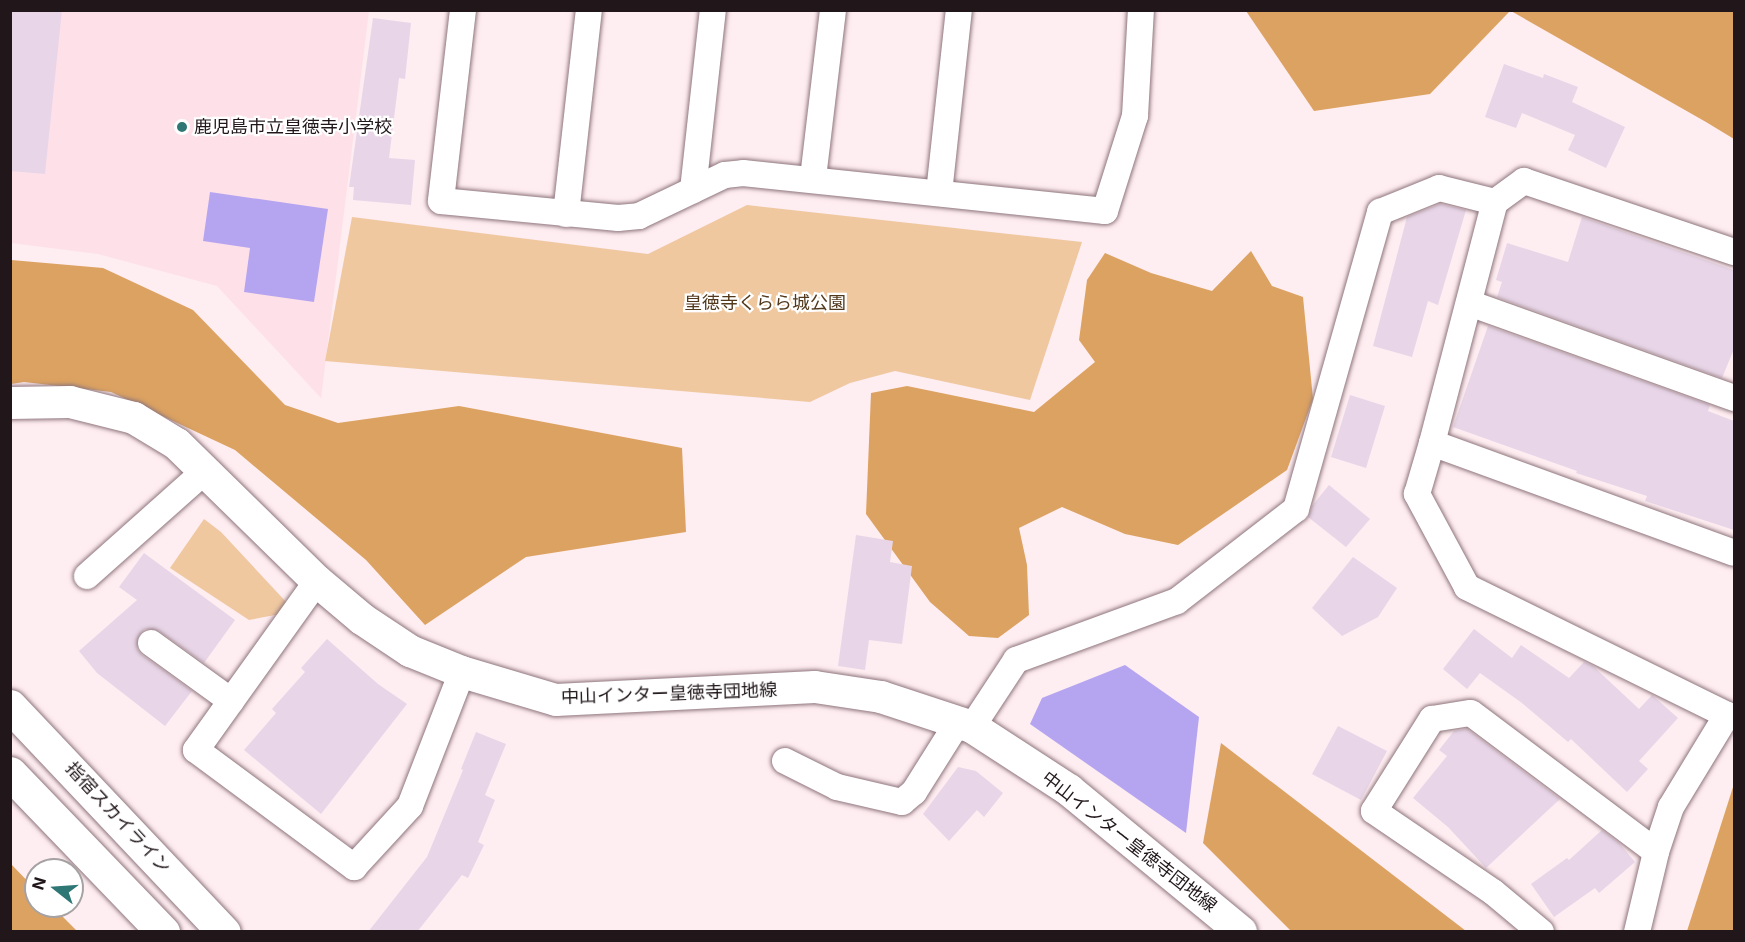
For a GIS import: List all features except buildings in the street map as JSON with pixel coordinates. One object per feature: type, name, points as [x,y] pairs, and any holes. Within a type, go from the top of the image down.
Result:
[{"type":"main road","name":"指宿スカイライン","points":[[10,706],[224,932]]},
{"type":"main road","points":[[10,773],[163,932]]},
{"type":"street","points":[[462,10],[441,201],[618,218],[639,216],[725,175],[743,172],[1105,211],[1135,116],[1141,10]]},
{"type":"street","points":[[566,214],[589,10]]},
{"type":"street","points":[[693,190],[713,10]]},
{"type":"street","points":[[813,178],[833,10]]},
{"type":"street","points":[[939,193],[959,10]]},
{"type":"street","points":[[1637,932],[1656,852],[1671,807],[1727,715],[1467,587],[1417,494],[1495,202],[1524,181],[1734,252]]},
{"type":"street","points":[[785,761],[837,788],[902,802],[915,792],[1016,660],[1177,601],[1296,509],[1380,212],[1439,188],[1495,202]]},
{"type":"street","points":[[1469,303],[1734,398]]},
{"type":"street","name":"中山インター皇徳寺団地線","points":[[10,403],[70,402],[134,418],[177,444],[317,581],[362,619],[410,651],[462,672],[556,700],[815,687],[881,697],[965,724],[1069,790],[1241,932]]},
{"type":"street","points":[[1432,443],[1734,553]]},
{"type":"street","points":[[87,576],[205,471]]},
{"type":"street","points":[[317,581],[196,750],[354,867],[410,806],[462,672]]},
{"type":"street","points":[[151,643],[231,701]]},
{"type":"street","points":[[1541,932],[1493,892],[1374,811],[1432,719],[1471,713],[1656,852]]},
{"type":"shaded area","name":"鹿児島市立皇徳寺小学校","points":[[11,11],[369,11],[321,398],[217,286],[98,254],[11,243]]},
{"type":"shaded area","points":[[1246,11],[1510,11],[1430,94],[1314,111]]},
{"type":"shaded area","points":[[1511,11],[1734,11],[1734,139],[1706,122]]},
{"type":"shaded area","points":[[210,192],[328,209],[314,302],[244,292],[250,248],[203,241]]},
{"type":"shaded area","points":[[1251,251],[1272,286],[1303,297],[1313,399],[1287,470],[1178,545],[1125,534],[1062,507],[1019,528],[1027,565],[1029,615],[998,638],[969,636],[930,602],[866,514],[871,393],[907,386],[1034,412],[1095,362],[1079,340],[1087,280],[1105,253],[1151,273],[1212,291]]},
{"type":"shaded area","points":[[11,260],[103,268],[193,310],[285,405],[338,423],[459,406],[682,448],[686,532],[526,557],[425,625],[366,560],[235,450],[111,392],[24,382],[11,384]]},
{"type":"shaded area","points":[[1125,665],[1199,717],[1186,833],[1030,724],[1042,698]]},
{"type":"shaded area","points":[[1221,743],[1466,931],[1291,931],[1203,843]]},
{"type":"shaded area","points":[[1734,784],[1734,931],[1687,931]]},
{"type":"shaded area","points":[[11,864],[24,878],[24,918],[64,918],[77,931],[11,931]]},
{"type":"green space","name":"皇徳寺くらら城公園","points":[[747,205],[1082,242],[1030,400],[895,371],[850,383],[810,402],[325,361],[352,217],[648,254]]},
{"type":"green space","points":[[204,519],[221,532],[288,604],[280,614],[249,620],[170,568]]},
{"type":"place","name":"鹿児島市立皇徳寺小学校","points":[[182,127]]}]
